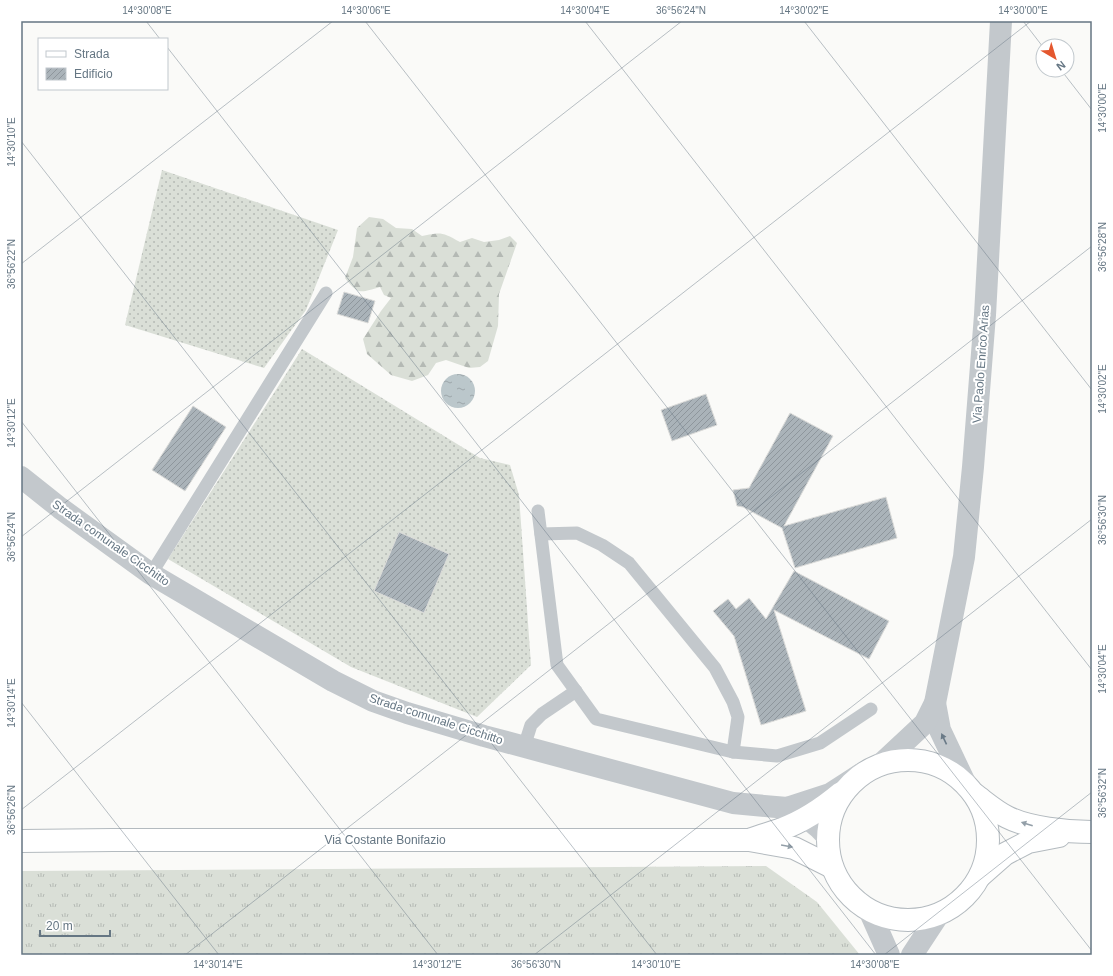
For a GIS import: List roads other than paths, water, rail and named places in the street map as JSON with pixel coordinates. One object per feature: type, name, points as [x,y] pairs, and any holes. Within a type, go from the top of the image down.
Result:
[{"type":"main road","points":[[748,840],[782,829],[807,817],[826,805],[845,790],[861,774],[881,764],[902,760],[922,761],[942,767],[959,778],[970,790],[1008,818],[1034,826],[1086,832]]},
{"type":"main road","points":[[845,790],[834,809],[827,836],[827,848],[832,867],[847,893],[870,912],[892,919],[916,920],[939,914],[955,905],[968,892],[979,877],[1005,854],[1028,842],[1086,832]]},
{"type":"main road","points":[[970,790],[982,809],[987,825],[988,843],[979,877]]},
{"type":"main road","points":[[748,840],[794,848],[832,867]]},
{"type":"main road","name":"Via Costante Bonifazio","points":[[21,841],[748,840]]},
{"type":"street","name":"Via Paolo Enrico Arias","points":[[934,703],[964,557],[972,482],[985,315],[1001,21]]},
{"type":"street","name":"Strada comunale Cicchitto","points":[[21,477],[60,508],[151,574],[333,681],[373,701],[524,747],[733,804],[788,808]]},
{"type":"street","points":[[881,764],[925,722],[934,703]]},
{"type":"street","points":[[934,703],[940,730],[970,790]]},
{"type":"street","points":[[788,808],[830,794],[861,774]]},
{"type":"street","points":[[788,808],[807,817],[827,836]]},
{"type":"street","points":[[870,912],[889,955]]},
{"type":"street","points":[[912,955],[939,914]]},
{"type":"lane","points":[[151,574],[326,294]]},
{"type":"lane","points":[[538,511],[557,665],[596,719],[733,752],[777,756],[820,743],[871,709]]},
{"type":"lane","points":[[541,534],[577,533],[602,545],[629,563],[715,668],[733,702],[738,717],[733,752]]},
{"type":"lane","points":[[524,747],[531,725],[542,714],[576,691]]},
{"type":"water","points":[[458,374],[470,379],[475,391],[470,403],[458,408],[446,403],[441,391],[446,379]]}]
